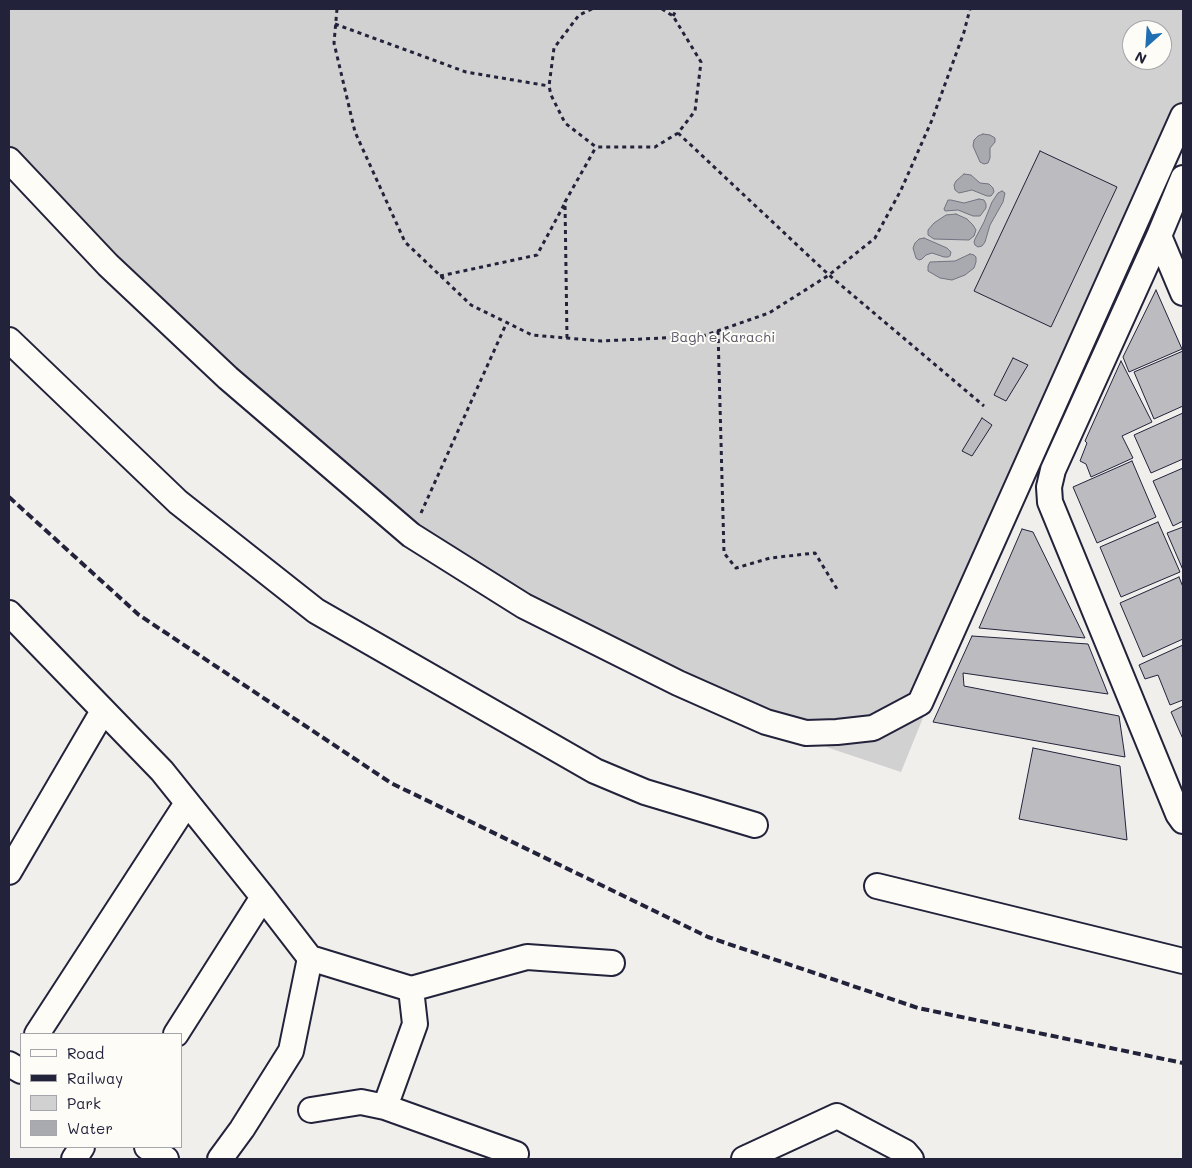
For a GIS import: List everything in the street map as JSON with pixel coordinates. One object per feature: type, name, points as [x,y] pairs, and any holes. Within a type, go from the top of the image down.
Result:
[{"type":"street","points":[[9,160],[108,265],[228,378],[411,535],[524,606],[678,683],[766,722],[806,733],[873,728],[920,703],[1183,116]]},
{"type":"street","points":[[1183,178],[1178,198],[1053,470],[1049,487],[1050,502],[1178,814],[1183,821]]},
{"type":"street","points":[[1159,236],[1183,293]]},
{"type":"street","points":[[9,340],[178,502],[316,611],[595,771],[645,792],[755,825]]},
{"type":"street","points":[[9,613],[162,771],[310,958],[410,989],[527,957],[612,962]]},
{"type":"street","points":[[9,872],[103,711]]},
{"type":"street","points":[[37,1033],[187,802]]},
{"type":"street","points":[[877,886],[1183,961]]},
{"type":"street","points":[[177,1033],[263,897]]},
{"type":"street","points":[[220,1159],[242,1129],[291,1051],[310,958]]},
{"type":"street","points":[[385,1107],[415,1024],[410,989]]},
{"type":"street","points":[[310,1110],[361,1102],[385,1107],[516,1154]]},
{"type":"street","points":[[744,1159],[836,1116],[905,1152],[911,1159]]},
{"type":"street","points":[[74,1159],[81,1148]]},
{"type":"street","points":[[149,1148],[166,1159]]},
{"type":"path","points":[[337,9],[334,43],[355,132],[405,242],[471,305],[532,335],[601,341],[703,336],[769,313],[829,274],[875,238],[901,190],[936,111],[964,32],[970,9]]},
{"type":"path","points":[[592,9],[579,15],[554,48],[549,86],[551,95],[565,123],[596,147],[655,147],[678,133],[695,110],[702,62],[673,16],[662,9]]},
{"type":"path","points":[[673,16],[677,9]]},
{"type":"path","points":[[335,24],[466,72],[549,86]]},
{"type":"path","points":[[678,133],[829,274],[984,406]]},
{"type":"path","points":[[440,276],[537,254],[596,147]]},
{"type":"path","points":[[565,202],[567,338]]},
{"type":"path","points":[[411,535],[506,322]]},
{"type":"path","points":[[718,331],[724,553],[736,568],[770,558],[815,553],[837,589]]},
{"type":"green space","name":"Bagh e Karachi","points":[[9,9],[1183,9],[1183,115],[1013,496],[901,772],[832,749],[766,722],[524,606],[311,449],[9,154]]},
{"type":"water","points":[[983,134],[995,138],[995,142],[990,148],[988,163],[984,164],[980,162],[973,146],[974,140]]},
{"type":"water","points":[[964,174],[971,175],[980,183],[989,184],[994,192],[991,196],[972,190],[959,193],[955,190],[954,185]]},
{"type":"water","points":[[1002,191],[1005,193],[1003,202],[990,225],[985,242],[982,246],[978,247],[975,245],[975,239],[992,202],[998,193]]},
{"type":"water","points":[[979,199],[984,200],[986,204],[986,208],[980,216],[973,216],[958,210],[945,211],[944,209],[948,200],[964,203]]},
{"type":"water","points":[[956,214],[967,219],[976,230],[974,236],[969,240],[934,239],[928,235],[928,230],[934,223],[946,215]]},
{"type":"water","points":[[924,238],[947,248],[951,252],[950,256],[944,257],[932,253],[919,260],[916,258],[913,248],[915,243],[919,239]]},
{"type":"water","points":[[970,254],[976,257],[976,262],[974,268],[965,275],[952,280],[940,278],[928,271],[930,262],[955,261]]},
{"type":"building","points":[[1040,151],[1117,187],[1051,327],[974,291]]},
{"type":"building","points":[[1156,290],[1182,349],[1129,372],[1123,357]]},
{"type":"building","points":[[1183,351],[1183,406],[1154,419],[1134,372]]},
{"type":"building","points":[[1013,358],[1028,365],[1006,401],[994,395]]},
{"type":"building","points":[[1121,361],[1152,422],[1122,436],[1133,458],[1091,477],[1086,464],[1080,461],[1087,443],[1085,441]]},
{"type":"building","points":[[1183,413],[1183,459],[1151,473],[1134,435]]},
{"type":"building","points":[[982,418],[992,425],[972,456],[962,451]]},
{"type":"building","points":[[1132,461],[1156,517],[1097,543],[1073,487]]},
{"type":"building","points":[[1183,468],[1183,521],[1173,526],[1153,481]]},
{"type":"building","points":[[1158,522],[1180,572],[1121,597],[1100,547]]},
{"type":"building","points":[[1183,527],[1183,570],[1167,533]]},
{"type":"building","points":[[1022,529],[1033,532],[1085,638],[979,628]]},
{"type":"building","points":[[1179,577],[1183,587],[1183,639],[1143,657],[1120,603]]},
{"type":"building","points":[[972,636],[1088,644],[1108,694],[963,673],[964,686],[1119,716],[1125,757],[933,722]]},
{"type":"building","points":[[1183,645],[1183,700],[1170,705],[1158,675],[1145,679],[1139,665]]},
{"type":"building","points":[[1183,706],[1183,739],[1171,712]]},
{"type":"building","points":[[1033,748],[1120,766],[1127,840],[1019,819]]},
{"type":"railway","points":[[9,497],[139,615],[391,783],[708,937],[918,1008],[1183,1063]]}]
